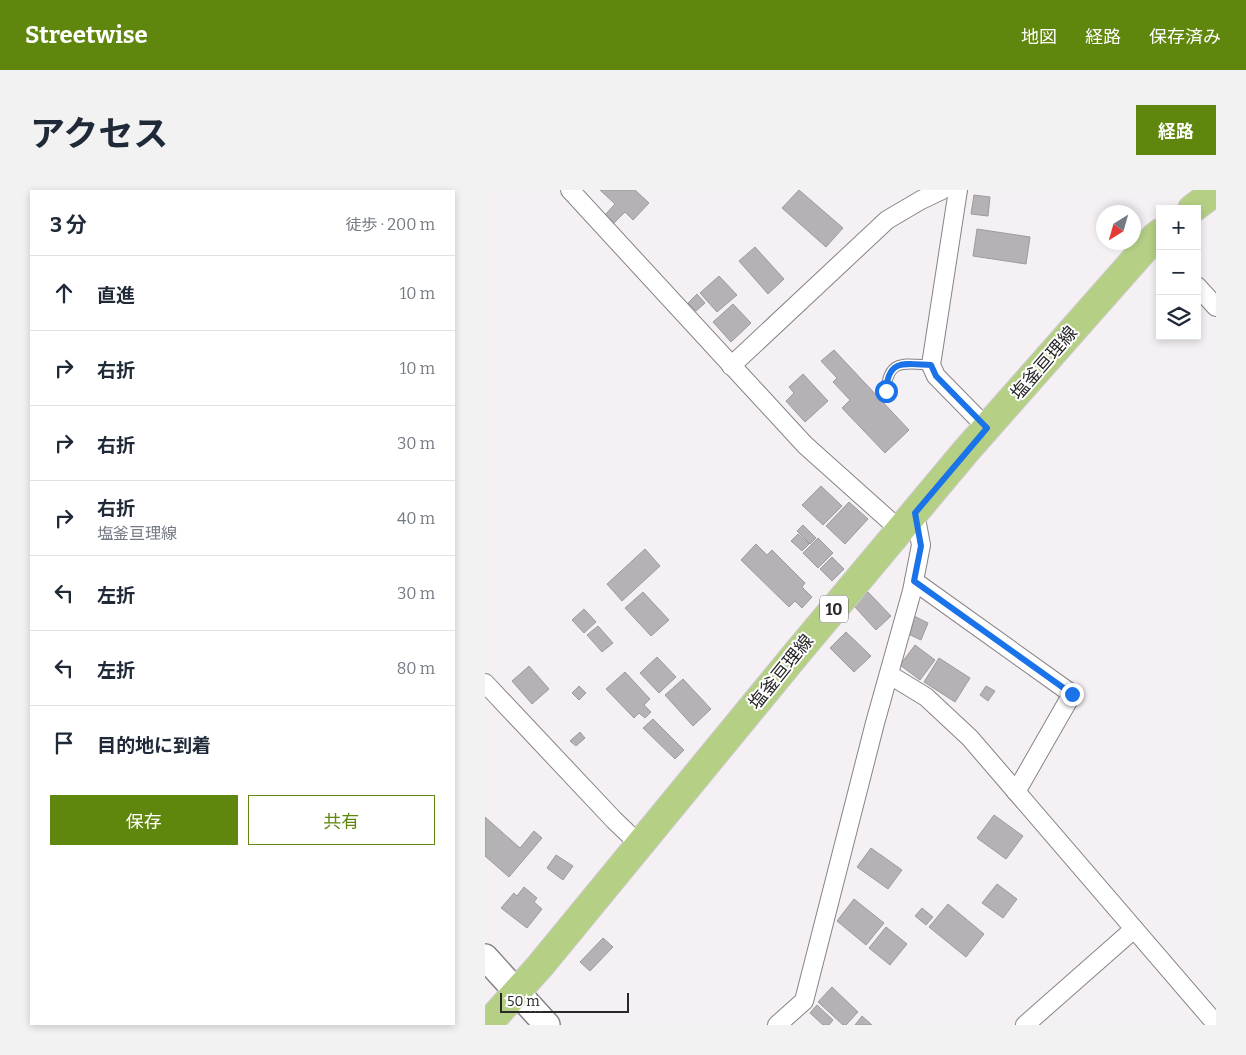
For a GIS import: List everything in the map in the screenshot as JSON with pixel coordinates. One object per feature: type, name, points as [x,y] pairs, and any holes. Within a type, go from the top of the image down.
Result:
[{"type":"main road","points":[[1197,205],[1216,191]]},
{"type":"main road","name":"塩釜亘理線","points":[[487,1025],[641,845],[797,653],[987,428],[1156,239]]},
{"type":"main road","points":[[485,957],[547,1025]]},
{"type":"street","points":[[570,190],[805,445],[908,522],[921,546],[890,675],[875,723],[804,1002],[777,1025]]},
{"type":"street","points":[[731,366],[887,220],[942,190]]},
{"type":"street","points":[[958,190],[931,365],[936,376],[987,428]]},
{"type":"street","points":[[1201,290],[1216,307]]},
{"type":"street","points":[[914,581],[1072,694],[1016,792]]},
{"type":"street","points":[[890,675],[933,703],[970,738],[1216,1024]]},
{"type":"street","points":[[485,683],[614,820],[641,845]]},
{"type":"street","points":[[1025,1025],[1134,928]]},
{"type":"lane","points":[[886,391],[887,376],[894,366],[904,364],[931,365]]},
{"type":"building","points":[[600,190],[635,190],[649,203],[633,220],[625,212],[614,223],[605,215],[615,204]]},
{"type":"building","points":[[799,190],[843,228],[826,247],[782,208]]},
{"type":"building","points":[[974,195],[990,197],[988,216],[971,214]]},
{"type":"building","points":[[977,229],[1030,237],[1026,264],[973,256]]},
{"type":"building","points":[[755,247],[784,279],[768,294],[739,261]]},
{"type":"building","points":[[719,276],[737,295],[717,312],[700,293]]},
{"type":"building","points":[[697,294],[705,303],[696,311],[688,303]]},
{"type":"building","points":[[733,304],[751,323],[731,342],[713,322]]},
{"type":"building","points":[[834,350],[909,430],[885,453],[842,408],[850,400],[833,382],[837,378],[821,361]]},
{"type":"building","points":[[803,374],[828,401],[805,422],[786,401],[794,393],[789,387]]},
{"type":"building","points":[[821,486],[842,506],[823,525],[802,505]]},
{"type":"building","points":[[849,502],[868,519],[845,544],[826,526]]},
{"type":"building","points":[[803,525],[816,538],[810,544],[797,531]]},
{"type":"building","points":[[798,534],[809,544],[802,551],[791,541]]},
{"type":"building","points":[[818,538],[833,553],[818,568],[803,553]]},
{"type":"building","points":[[756,544],[767,555],[772,550],[805,583],[802,587],[812,597],[802,608],[795,601],[789,607],[741,560]]},
{"type":"building","points":[[645,549],[660,566],[622,601],[607,584]]},
{"type":"building","points":[[832,557],[844,569],[832,581],[820,569]]},
{"type":"building","points":[[643,592],[669,620],[651,636],[625,608]]},
{"type":"building","points":[[868,592],[891,616],[876,630],[854,606]]},
{"type":"building","points":[[584,609],[596,622],[584,633],[572,620]]},
{"type":"building","points":[[912,615],[928,623],[921,640],[904,632]]},
{"type":"building","points":[[598,626],[613,643],[602,652],[587,635]]},
{"type":"building","points":[[846,632],[871,656],[854,672],[830,648]]},
{"type":"building","points":[[915,645],[935,660],[920,680],[900,665]]},
{"type":"building","points":[[657,657],[676,677],[659,693],[640,673]]},
{"type":"building","points":[[939,658],[970,678],[955,702],[924,682]]},
{"type":"building","points":[[529,666],[549,689],[532,704],[512,681]]},
{"type":"building","points":[[625,672],[650,699],[644,705],[651,712],[645,718],[639,713],[634,718],[606,689]]},
{"type":"building","points":[[683,679],[711,709],[693,726],[665,695]]},
{"type":"building","points":[[579,686],[586,693],[579,700],[572,693]]},
{"type":"building","points":[[986,686],[995,691],[988,701],[980,695]]},
{"type":"building","points":[[653,719],[684,750],[675,759],[643,728]]},
{"type":"building","points":[[580,732],[585,738],[576,746],[570,741]]},
{"type":"building","points":[[994,815],[1023,836],[1006,859],[977,838]]},
{"type":"building","points":[[485,817],[520,848],[534,831],[542,838],[509,877],[485,856]]},
{"type":"building","points":[[871,848],[902,870],[888,889],[857,867]]},
{"type":"building","points":[[556,855],[573,866],[563,880],[547,868]]},
{"type":"building","points":[[997,884],[1017,899],[1003,918],[982,903]]},
{"type":"building","points":[[524,887],[537,898],[534,902],[542,909],[527,928],[501,908],[514,893],[517,896]]},
{"type":"building","points":[[854,899],[884,923],[866,945],[837,921]]},
{"type":"building","points":[[948,904],[984,934],[966,957],[929,927]]},
{"type":"building","points":[[922,908],[933,917],[926,925],[915,916]]},
{"type":"building","points":[[886,927],[907,944],[890,965],[869,948]]},
{"type":"building","points":[[603,938],[613,947],[590,971],[580,962]]},
{"type":"building","points":[[832,987],[858,1012],[846,1025],[843,1025],[818,1002]]},
{"type":"building","points":[[817,1005],[833,1020],[829,1025],[823,1025],[810,1013]]},
{"type":"building","points":[[862,1016],[872,1025],[855,1025]]},
{"type":"route","points":[[886,391],[887,376],[894,366],[904,364],[931,365],[936,376],[987,428],[915,513],[921,546],[914,581],[1072,694]]}]
